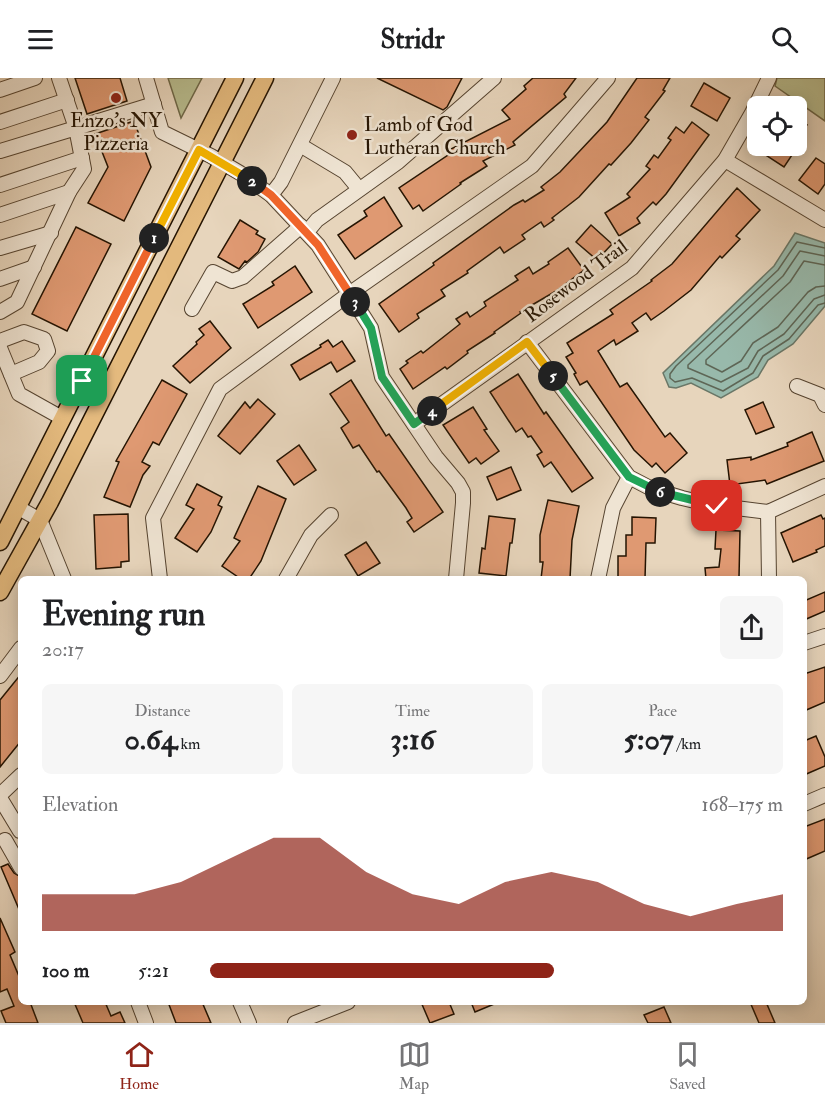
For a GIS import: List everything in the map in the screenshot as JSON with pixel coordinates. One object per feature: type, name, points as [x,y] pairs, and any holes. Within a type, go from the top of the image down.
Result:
[{"type":"main road","points":[[0,542],[235,78]]},
{"type":"main road","points":[[0,592],[40,520],[265,78]]},
{"type":"street","points":[[0,90],[35,78]]},
{"type":"street","points":[[0,312],[16,302],[69,192],[84,169],[76,128],[58,78]]},
{"type":"street","points":[[146,78],[162,132],[221,162],[271,195],[318,245],[371,328],[382,377],[462,492],[456,576]]},
{"type":"street","points":[[271,195],[281,182],[333,78]]},
{"type":"street","points":[[192,309],[213,272],[232,281],[243,277],[316,220],[398,162],[494,78]]},
{"type":"street","points":[[160,576],[153,518],[220,389],[349,294],[532,166],[608,78]]},
{"type":"street","name":"Rosewood Trail","points":[[414,424],[632,268],[725,160],[769,78]]},
{"type":"street","points":[[0,122],[67,100]]},
{"type":"street","points":[[0,152],[154,104]]},
{"type":"street","points":[[300,145],[345,172],[359,189]]},
{"type":"street","points":[[0,185],[82,158]]},
{"type":"street","points":[[725,160],[825,220]]},
{"type":"street","points":[[0,215],[69,192]]},
{"type":"street","points":[[0,248],[51,233]]},
{"type":"street","points":[[0,279],[34,267]]},
{"type":"street","points":[[0,340],[24,332],[44,339],[48,351],[39,362],[11,374]]},
{"type":"street","points":[[527,342],[629,477],[652,489],[712,505],[768,512],[825,486]]},
{"type":"street","points":[[0,348],[19,394],[62,418]]},
{"type":"street","points":[[797,386],[820,395],[825,405]]},
{"type":"street","points":[[599,576],[613,508],[629,477]]},
{"type":"street","points":[[17,507],[40,520],[63,576]]},
{"type":"street","points":[[768,512],[769,576]]},
{"type":"street","points":[[288,576],[311,535],[331,516]]},
{"type":"street","points":[[807,642],[825,636]]},
{"type":"street","points":[[0,675],[18,652]]},
{"type":"street","points":[[18,778],[0,796],[18,826]]},
{"type":"street","points":[[807,803],[825,795]]},
{"type":"street","points":[[18,833],[2,841],[18,864]]},
{"type":"street","points":[[139,1005],[147,1023]]},
{"type":"street","points":[[241,1005],[249,1023]]},
{"type":"street","points":[[295,1023],[332,1005]]},
{"type":"green space","points":[[168,78],[202,78],[181,118]]},
{"type":"green space","points":[[777,78],[825,78],[825,121],[807,108],[807,96],[789,96],[775,86]]},
{"type":"water","points":[[795,233],[825,243],[825,306],[793,344],[768,360],[758,377],[721,398],[691,383],[676,388],[669,387],[663,373],[774,266]]},
{"type":"building","points":[[75,78],[120,78],[127,101],[87,114]]},
{"type":"building","points":[[377,78],[462,78],[447,107],[443,110]]},
{"type":"building","points":[[533,78],[576,78],[564,94],[566,97],[513,142],[515,145],[483,161],[487,166],[423,211],[419,205],[413,209],[399,188],[451,153],[449,150],[510,119],[502,110],[526,89],[524,86]]},
{"type":"building","points":[[637,78],[670,78],[663,90],[665,91],[645,117],[649,120],[611,165],[609,164],[579,197],[552,218],[554,220],[544,227],[541,222],[522,235],[525,239],[504,253],[500,247],[467,271],[468,273],[441,290],[445,296],[417,314],[419,318],[399,332],[379,304],[514,205],[523,200],[525,202],[544,190],[541,187],[560,172],[607,122]]},
{"type":"building","points":[[704,83],[730,98],[717,121],[691,106]]},
{"type":"building","points":[[134,121],[151,167],[124,221],[88,203],[108,167],[95,134]]},
{"type":"building","points":[[692,122],[709,135],[666,194],[656,205],[653,202],[637,218],[640,223],[619,236],[605,213],[630,197],[627,194],[650,169],[646,166],[654,155],[658,158],[671,140],[668,138],[676,127],[684,133]]},
{"type":"building","points":[[767,156],[791,156],[784,167]]},
{"type":"building","points":[[816,158],[825,164],[825,184],[818,194],[799,180]]},
{"type":"building","points":[[737,188],[760,210],[736,236],[740,239],[722,258],[720,256],[691,290],[651,320],[646,313],[632,323],[638,331],[616,345],[614,340],[598,351],[620,387],[627,383],[665,437],[670,433],[687,453],[665,473],[656,463],[652,467],[634,450],[587,381],[580,385],[566,357],[573,353],[567,343],[613,314],[610,310],[672,264]]},
{"type":"building","points":[[384,197],[402,226],[355,259],[338,235],[367,216],[364,211]]},
{"type":"building","points":[[240,220],[258,231],[256,234],[265,239],[258,252],[247,262],[245,261],[239,269],[218,257]]},
{"type":"building","points":[[591,225],[612,244],[597,260],[576,242]]},
{"type":"building","points":[[76,227],[111,244],[67,331],[32,314]]},
{"type":"building","points":[[568,248],[584,270],[556,291],[520,312],[495,333],[467,351],[468,353],[447,369],[445,367],[413,389],[400,369],[408,363],[406,361],[421,351],[423,353],[460,324],[456,319],[467,312],[470,317],[486,306],[484,302],[518,280],[515,276],[529,267],[533,274]]},
{"type":"building","points":[[295,266],[312,292],[258,328],[243,304],[274,285],[272,282]]},
{"type":"building","points":[[210,321],[231,348],[190,383],[173,366],[197,344],[196,342],[204,335],[199,329]]},
{"type":"building","points":[[328,340],[333,347],[342,341],[355,361],[337,372],[331,362],[300,380],[291,365],[321,347],[320,345]]},
{"type":"building","points":[[518,374],[544,414],[546,412],[593,478],[572,492],[551,462],[544,467],[537,455],[542,452],[531,436],[528,437],[522,428],[516,432],[490,392]]},
{"type":"building","points":[[162,380],[187,394],[159,445],[153,442],[142,462],[150,466],[143,475],[130,507],[104,497],[119,462],[116,461]]},
{"type":"building","points":[[351,380],[386,436],[389,434],[443,512],[414,532],[407,522],[412,518],[406,508],[359,445],[353,448],[341,428],[349,422],[330,394]]},
{"type":"building","points":[[258,399],[275,414],[240,454],[218,436],[245,402],[250,408]]},
{"type":"building","points":[[763,402],[774,427],[756,434],[745,410]]},
{"type":"building","points":[[473,407],[487,429],[484,430],[499,451],[481,464],[476,458],[469,463],[443,425]]},
{"type":"building","points":[[812,432],[824,461],[767,484],[765,480],[730,485],[727,460],[751,457],[751,460],[788,446],[787,443]]},
{"type":"building","points":[[299,445],[316,470],[294,485],[277,461]]},
{"type":"building","points":[[511,467],[521,490],[497,500],[487,477]]},
{"type":"building","points":[[197,484],[222,497],[218,505],[222,507],[211,532],[197,552],[175,538],[194,509],[186,505]]},
{"type":"building","points":[[258,486],[286,499],[261,561],[251,576],[237,576],[222,566],[240,541],[234,538]]},
{"type":"building","points":[[548,500],[579,506],[572,540],[570,576],[541,576],[543,562],[540,562],[540,535]]},
{"type":"building","points":[[128,514],[129,561],[121,562],[121,567],[96,569],[94,515]]},
{"type":"building","points":[[821,515],[823,519],[825,518],[825,546],[793,562],[781,533]]},
{"type":"building","points":[[489,516],[515,519],[506,576],[479,573]]},
{"type":"building","points":[[632,517],[656,518],[655,543],[646,543],[645,576],[618,576],[618,556],[626,556],[626,535],[632,535]]},
{"type":"building","points":[[716,530],[740,531],[739,576],[706,576],[705,568],[719,567],[721,549],[715,549]]},
{"type":"building","points":[[366,542],[380,563],[358,576],[345,555]]},
{"type":"building","points":[[825,592],[825,611],[807,619],[807,600]]},
{"type":"building","points":[[825,667],[825,702],[807,710],[807,673]]},
{"type":"building","points":[[18,678],[18,745],[0,767],[0,700]]},
{"type":"building","points":[[816,736],[825,757],[825,766],[807,774],[807,740]]},
{"type":"building","points":[[825,819],[825,851],[807,859],[807,826]]},
{"type":"building","points":[[8,864],[18,875],[18,907],[1,867]]},
{"type":"building","points":[[0,918],[15,952],[10,955],[18,974],[18,1005],[31,1005],[38,1023],[6,1023],[1,1011],[14,1006],[7,989],[0,992]]},
{"type":"building","points":[[75,1005],[106,1005],[111,1016],[120,1012],[125,1023],[83,1023]]},
{"type":"building","points":[[169,1005],[203,1005],[211,1023],[176,1023]]},
{"type":"building","points":[[422,1005],[450,1005],[454,1014],[430,1023]]},
{"type":"building","points":[[472,1005],[492,1005],[475,1012]]},
{"type":"building","points":[[751,1005],[767,1005],[775,1023],[759,1023]]},
{"type":"building","points":[[664,1007],[671,1023],[648,1023],[644,1015]]},
{"type":"place","name":"Enzo's NY Pizzeria","points":[[116,98]]},
{"type":"place","name":"Lamb of God Lutheran Church","points":[[352,135]]},
{"type":"route","points":[[82,381],[199,150],[240,173],[271,195],[318,245],[371,328],[382,377],[414,424],[527,342],[629,477],[652,489],[717,506]]}]
